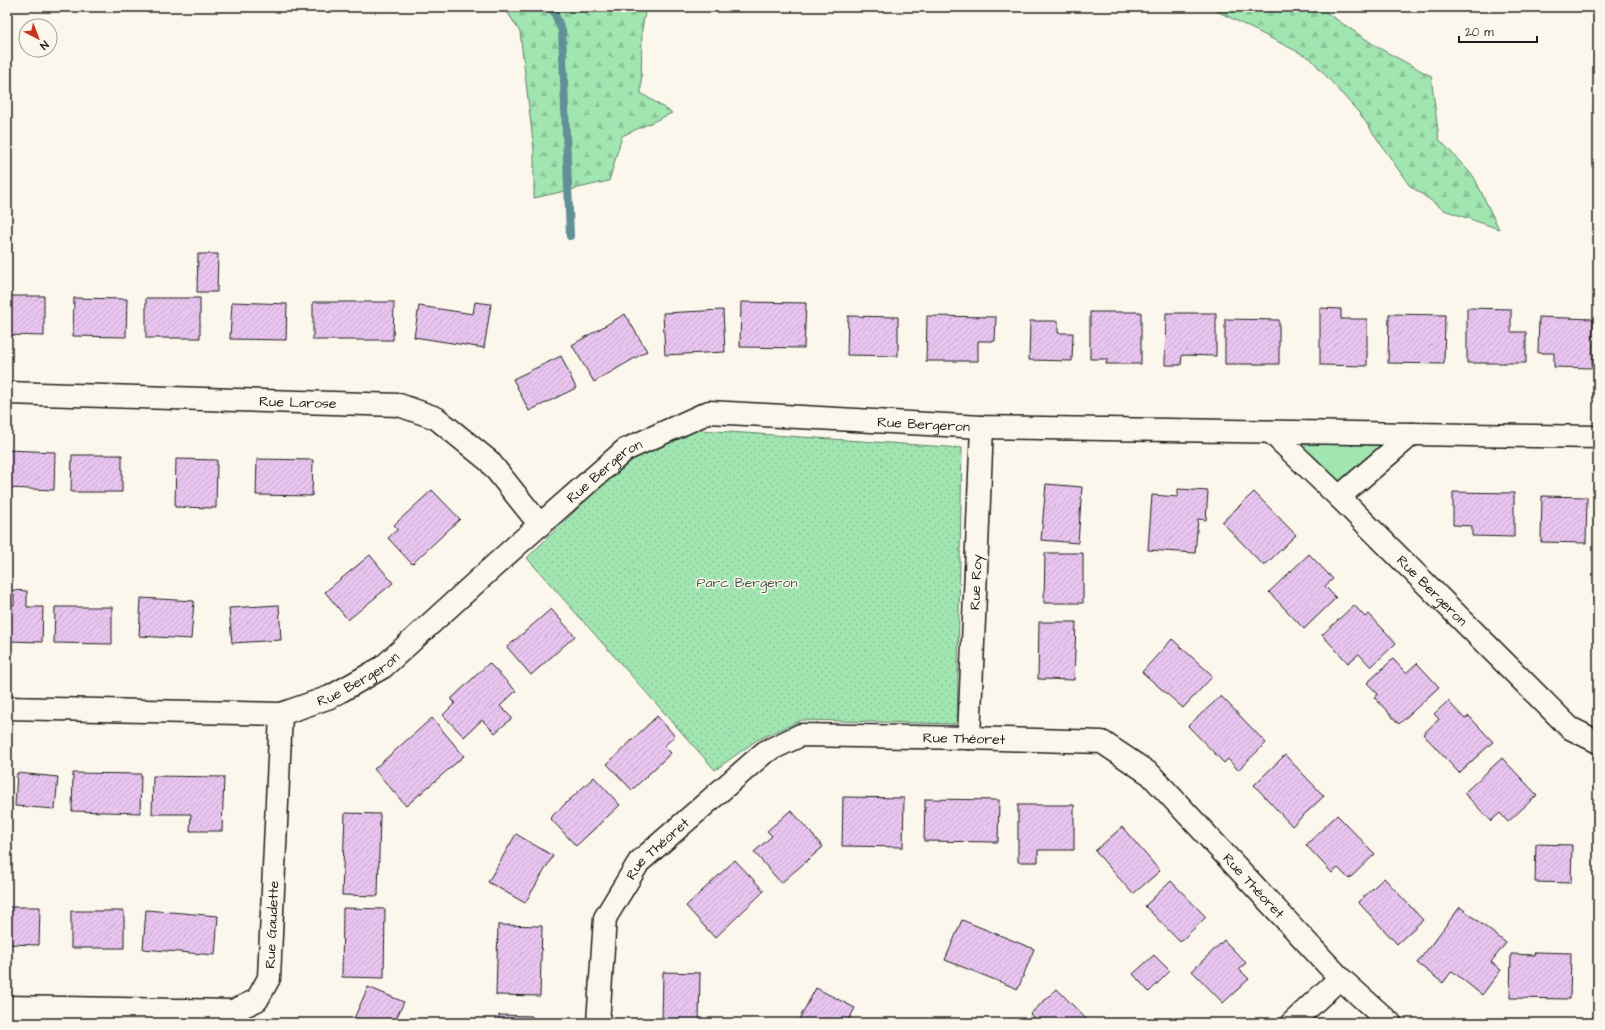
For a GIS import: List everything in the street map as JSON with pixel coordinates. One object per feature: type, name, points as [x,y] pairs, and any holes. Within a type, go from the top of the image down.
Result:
[{"type":"street","name":"Rue Larose","points":[[7,393],[399,405],[436,418],[489,461],[540,525]]},
{"type":"street","name":"Rue Bergeron","points":[[7,708],[282,714],[330,697],[383,667],[625,450],[709,412],[982,427],[1598,437]]},
{"type":"street","name":"Rue Roy","points":[[970,738],[982,427]]},
{"type":"street","name":"Rue Bergeron","points":[[1271,432],[1339,497],[1570,728],[1598,742]]},
{"type":"street","points":[[1339,497],[1412,434]]},
{"type":"street","name":"Rue Gaudette","points":[[7,1006],[233,1011],[257,1000],[269,978],[282,714]]},
{"type":"street","name":"Rue Théoret","points":[[598,1023],[605,918],[639,862],[764,752],[802,735],[1102,742],[1150,774],[1340,978],[1390,1023]]},
{"type":"street","points":[[1292,1023],[1340,978]]},
{"type":"green space","points":[[504,7],[646,7],[642,29],[641,93],[672,113],[622,136],[609,181],[534,198],[534,150],[520,32]]},
{"type":"green space","points":[[1209,7],[1318,7],[1379,48],[1431,76],[1439,139],[1474,177],[1499,229],[1444,210],[1409,185],[1360,114],[1310,58]]},
{"type":"green space","name":"Parc Bergeron","points":[[686,429],[962,448],[957,724],[802,720],[757,740],[715,770],[527,558],[622,465]]},
{"type":"green space","points":[[1289,440],[1391,442],[1340,486]]},
{"type":"building","points":[[198,254],[218,254],[217,292],[197,292]]},
{"type":"building","points":[[7,296],[44,296],[44,336],[7,335]]},
{"type":"building","points":[[74,298],[127,299],[126,337],[73,336]]},
{"type":"building","points":[[146,298],[200,298],[200,338],[146,338]]},
{"type":"building","points":[[232,302],[287,304],[286,340],[230,339]]},
{"type":"building","points":[[313,302],[394,302],[393,340],[313,340]]},
{"type":"building","points":[[475,302],[491,304],[484,348],[414,337],[419,306],[473,314]]},
{"type":"building","points":[[741,302],[806,303],[804,348],[740,347]]},
{"type":"building","points":[[1320,308],[1341,309],[1341,319],[1367,319],[1367,366],[1320,365]]},
{"type":"building","points":[[1467,308],[1511,309],[1511,332],[1526,332],[1526,363],[1467,363]]},
{"type":"building","points":[[723,310],[725,352],[665,355],[663,313]]},
{"type":"building","points":[[1090,312],[1141,312],[1141,364],[1106,364],[1107,359],[1090,359]]},
{"type":"building","points":[[1166,313],[1216,313],[1216,356],[1182,355],[1181,365],[1165,365]]},
{"type":"building","points":[[625,314],[647,351],[594,382],[572,345]]},
{"type":"building","points":[[1389,314],[1445,315],[1444,364],[1388,363]]},
{"type":"building","points":[[848,316],[898,317],[898,356],[847,355]]},
{"type":"building","points":[[927,316],[996,317],[995,341],[978,341],[978,361],[926,361]]},
{"type":"building","points":[[1539,317],[1593,319],[1592,368],[1554,367],[1554,353],[1538,353]]},
{"type":"building","points":[[1225,319],[1279,320],[1279,364],[1225,364]]},
{"type":"building","points":[[1030,321],[1058,321],[1058,333],[1073,333],[1072,361],[1029,360]]},
{"type":"building","points":[[561,356],[576,388],[529,411],[513,379]]},
{"type":"building","points":[[7,450],[55,452],[54,490],[7,488]]},
{"type":"building","points":[[72,455],[122,455],[122,492],[71,492]]},
{"type":"building","points":[[176,459],[217,460],[216,508],[175,507]]},
{"type":"building","points":[[257,459],[313,460],[312,496],[256,495]]},
{"type":"building","points":[[1046,484],[1082,487],[1078,543],[1041,540]]},
{"type":"building","points":[[1178,489],[1208,491],[1206,520],[1198,519],[1195,553],[1148,550],[1152,495],[1178,497]]},
{"type":"building","points":[[432,490],[460,519],[412,564],[388,538],[398,529],[394,525]]},
{"type":"building","points":[[1254,492],[1296,535],[1264,566],[1222,522]]},
{"type":"building","points":[[1453,492],[1514,493],[1514,537],[1472,536],[1472,526],[1453,525]]},
{"type":"building","points":[[1542,496],[1587,497],[1586,543],[1541,542]]},
{"type":"building","points":[[1598,501],[1598,534],[1595,534]]},
{"type":"building","points":[[1045,553],[1083,553],[1083,603],[1044,603]]},
{"type":"building","points":[[1309,554],[1333,579],[1325,586],[1336,598],[1304,629],[1269,592]]},
{"type":"building","points":[[370,555],[393,583],[348,620],[325,592]]},
{"type":"building","points":[[10,590],[27,591],[27,607],[43,607],[42,642],[7,641],[7,605],[14,605],[14,594],[11,594]]},
{"type":"building","points":[[141,598],[194,601],[191,639],[139,636]]},
{"type":"building","points":[[279,605],[281,640],[232,643],[229,608]]},
{"type":"building","points":[[1354,605],[1365,617],[1369,614],[1396,643],[1371,667],[1359,654],[1348,663],[1322,635]]},
{"type":"building","points":[[55,607],[112,607],[112,644],[54,643]]},
{"type":"building","points":[[551,609],[575,636],[531,675],[507,647]]},
{"type":"building","points":[[1039,622],[1076,622],[1074,680],[1038,679]]},
{"type":"building","points":[[1172,639],[1213,676],[1183,708],[1142,672]]},
{"type":"building","points":[[1393,659],[1406,673],[1417,663],[1439,687],[1399,724],[1374,697],[1378,694],[1367,683]]},
{"type":"building","points":[[489,663],[516,691],[500,706],[512,718],[495,733],[482,720],[464,737],[443,715],[455,703],[451,699]]},
{"type":"building","points":[[1221,696],[1266,743],[1238,770],[1228,759],[1224,763],[1188,726]]},
{"type":"building","points":[[1448,701],[1465,719],[1469,716],[1493,742],[1459,773],[1423,734],[1439,719],[1434,714]]},
{"type":"building","points":[[657,716],[675,736],[664,746],[671,753],[632,790],[607,764]]},
{"type":"building","points":[[432,718],[464,756],[406,806],[374,769]]},
{"type":"building","points":[[1285,755],[1324,796],[1292,826],[1254,785]]},
{"type":"building","points":[[1502,758],[1537,795],[1508,822],[1500,813],[1491,821],[1464,793]]},
{"type":"building","points":[[17,773],[58,777],[55,809],[15,806]]},
{"type":"building","points":[[73,773],[141,774],[140,813],[72,811]]},
{"type":"building","points":[[153,776],[224,777],[222,831],[190,831],[191,814],[152,814]]},
{"type":"building","points":[[594,777],[620,805],[576,846],[550,818]]},
{"type":"building","points":[[843,797],[904,798],[903,847],[842,846]]},
{"type":"building","points":[[925,799],[999,800],[998,842],[924,841]]},
{"type":"building","points":[[1018,805],[1074,805],[1074,850],[1038,850],[1038,862],[1018,862]]},
{"type":"building","points":[[791,810],[823,847],[781,883],[754,852],[772,836],[767,831]]},
{"type":"building","points":[[345,813],[380,814],[378,896],[342,895]]},
{"type":"building","points":[[1337,815],[1375,854],[1349,879],[1338,868],[1332,873],[1306,845]]},
{"type":"building","points":[[1122,827],[1160,871],[1133,894],[1095,851]]},
{"type":"building","points":[[516,834],[553,856],[525,903],[488,882]]},
{"type":"building","points":[[1536,844],[1572,845],[1571,883],[1535,882]]},
{"type":"building","points":[[735,860],[764,891],[715,938],[686,906]]},
{"type":"building","points":[[1384,878],[1423,920],[1397,944],[1358,902]]},
{"type":"building","points":[[1171,881],[1206,917],[1180,942],[1145,906]]},
{"type":"building","points":[[7,907],[40,907],[39,945],[7,944]]},
{"type":"building","points":[[1460,907],[1506,943],[1491,962],[1501,970],[1482,995],[1452,971],[1443,983],[1417,963]]},
{"type":"building","points":[[343,908],[385,909],[384,978],[342,977]]},
{"type":"building","points":[[146,910],[218,916],[215,955],[143,949]]},
{"type":"building","points":[[71,911],[124,911],[124,948],[71,948]]},
{"type":"building","points":[[962,920],[1034,949],[1018,989],[945,960]]},
{"type":"building","points":[[498,925],[542,926],[540,996],[496,995]]},
{"type":"building","points":[[1224,940],[1246,963],[1239,969],[1249,979],[1223,1003],[1192,971]]},
{"type":"building","points":[[1535,952],[1571,953],[1570,999],[1510,998],[1511,954],[1534,955]]},
{"type":"building","points":[[1154,955],[1170,971],[1149,992],[1133,974]]},
{"type":"building","points":[[663,972],[700,973],[699,1023],[662,1023]]},
{"type":"building","points":[[368,987],[404,1002],[394,1023],[352,1023]]},
{"type":"building","points":[[816,988],[855,1008],[847,1023],[797,1023]]},
{"type":"building","points":[[1057,989],[1090,1023],[1039,1023],[1030,1014]]},
{"type":"building","points":[[499,1015],[532,1016],[532,1023],[498,1023]]},
{"type":"waterway","points":[[552,7],[562,31],[570,236]]}]
